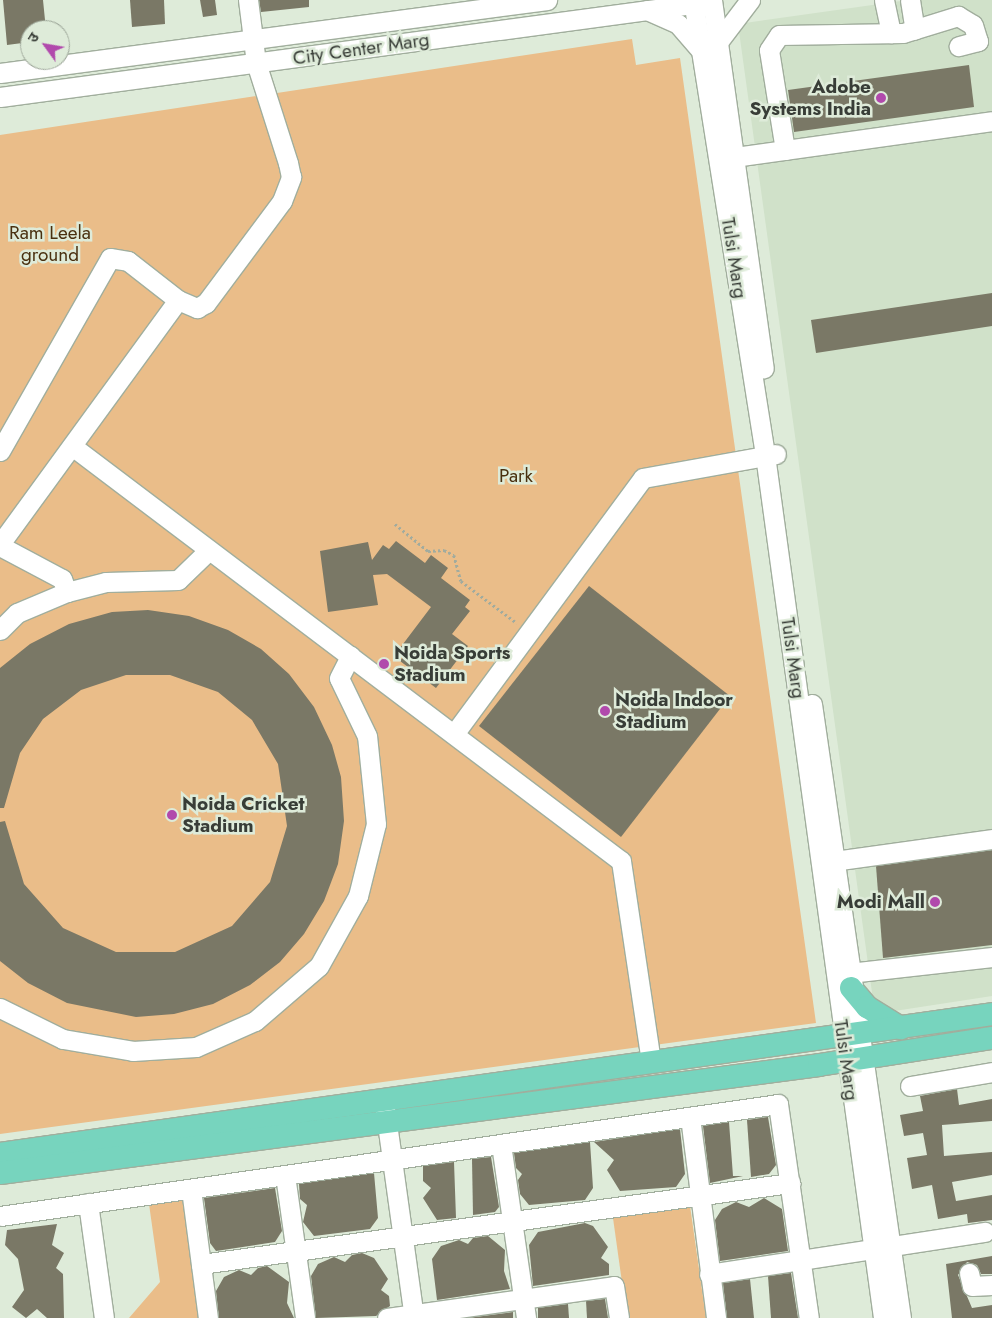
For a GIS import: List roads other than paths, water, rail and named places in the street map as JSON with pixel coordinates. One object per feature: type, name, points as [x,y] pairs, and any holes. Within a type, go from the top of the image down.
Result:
[{"type":"main road","points":[[850,980],[867,1007],[900,1028]]},
{"type":"main road","points":[[0,1173],[386,1111],[651,1061],[992,1014]]},
{"type":"main road","points":[[0,1154],[854,1059],[992,1038]]},
{"type":"street","points":[[0,451],[110,258],[128,261],[178,300],[197,308],[206,303],[289,189],[288,163],[256,63],[248,0]]},
{"type":"street","name":"City Center Marg","points":[[0,71],[253,40],[547,0]]},
{"type":"street","points":[[718,42],[750,0]]},
{"type":"street","points":[[884,0],[891,33]]},
{"type":"street","points":[[910,0],[915,30]]},
{"type":"street","name":"City Center Marg","points":[[2,97],[707,1]]},
{"type":"street","name":"Tulsi Marg","points":[[707,1],[718,42],[734,157],[771,454],[850,1035],[882,1250],[901,1318]]},
{"type":"street","name":"Tulsi Marg","points":[[707,1],[701,52],[771,454],[833,861],[850,980],[850,1035]]},
{"type":"street","points":[[648,10],[678,24],[701,52]]},
{"type":"street","points":[[785,150],[769,50],[772,41],[780,35],[891,33],[915,30],[958,16],[973,25],[978,41],[960,46]]},
{"type":"street","points":[[0,71],[2,97]]},
{"type":"street","points":[[734,157],[992,121]]},
{"type":"street","points":[[67,592],[62,579],[0,545],[178,300]]},
{"type":"street","points":[[72,446],[621,861],[651,1061]]},
{"type":"street","points":[[454,734],[643,478],[771,454]]},
{"type":"street","points":[[0,630],[17,613],[67,592],[106,582],[178,580],[209,550]]},
{"type":"street","points":[[0,1008],[63,1039],[133,1051],[196,1047],[255,1021],[319,966],[358,896],[376,824],[367,736],[339,678],[350,656]]},
{"type":"street","points":[[833,861],[992,839]]},
{"type":"street","points":[[850,980],[992,957]]},
{"type":"street","points":[[910,1086],[992,1072]]},
{"type":"street","points":[[0,1216],[778,1104],[809,1318]]},
{"type":"street","points":[[386,1111],[414,1316]]},
{"type":"street","points":[[690,1117],[716,1318]]},
{"type":"street","points":[[501,1144],[526,1318]]},
{"type":"street","points":[[285,1176],[305,1318]]},
{"type":"street","points":[[201,1264],[790,1183]]},
{"type":"street","points":[[190,1189],[208,1318]]},
{"type":"street","points":[[88,1203],[104,1318]]},
{"type":"street","points":[[709,1274],[882,1250],[985,1232]]},
{"type":"street","name":"Tulsi Marg","points":[[882,1250],[883,1318]]},
{"type":"street","points":[[969,1273],[972,1286],[992,1285]]},
{"type":"street","points":[[387,1318],[414,1316],[614,1286],[619,1318]]},
{"type":"place","name":"Adobe Systems India","points":[[881,98]]},
{"type":"place","name":"Noida Sports Stadium","points":[[384,664]]},
{"type":"place","name":"Noida Indoor Stadium","points":[[605,711]]},
{"type":"place","name":"Noida Cricket Stadium","points":[[172,815]]},
{"type":"place","name":"Modi Mall","points":[[935,902]]},
{"type":"park label","name":"Ram Leela ground","points":[[50,244]]},
{"type":"park label","name":"Park","points":[[516,476]]}]
